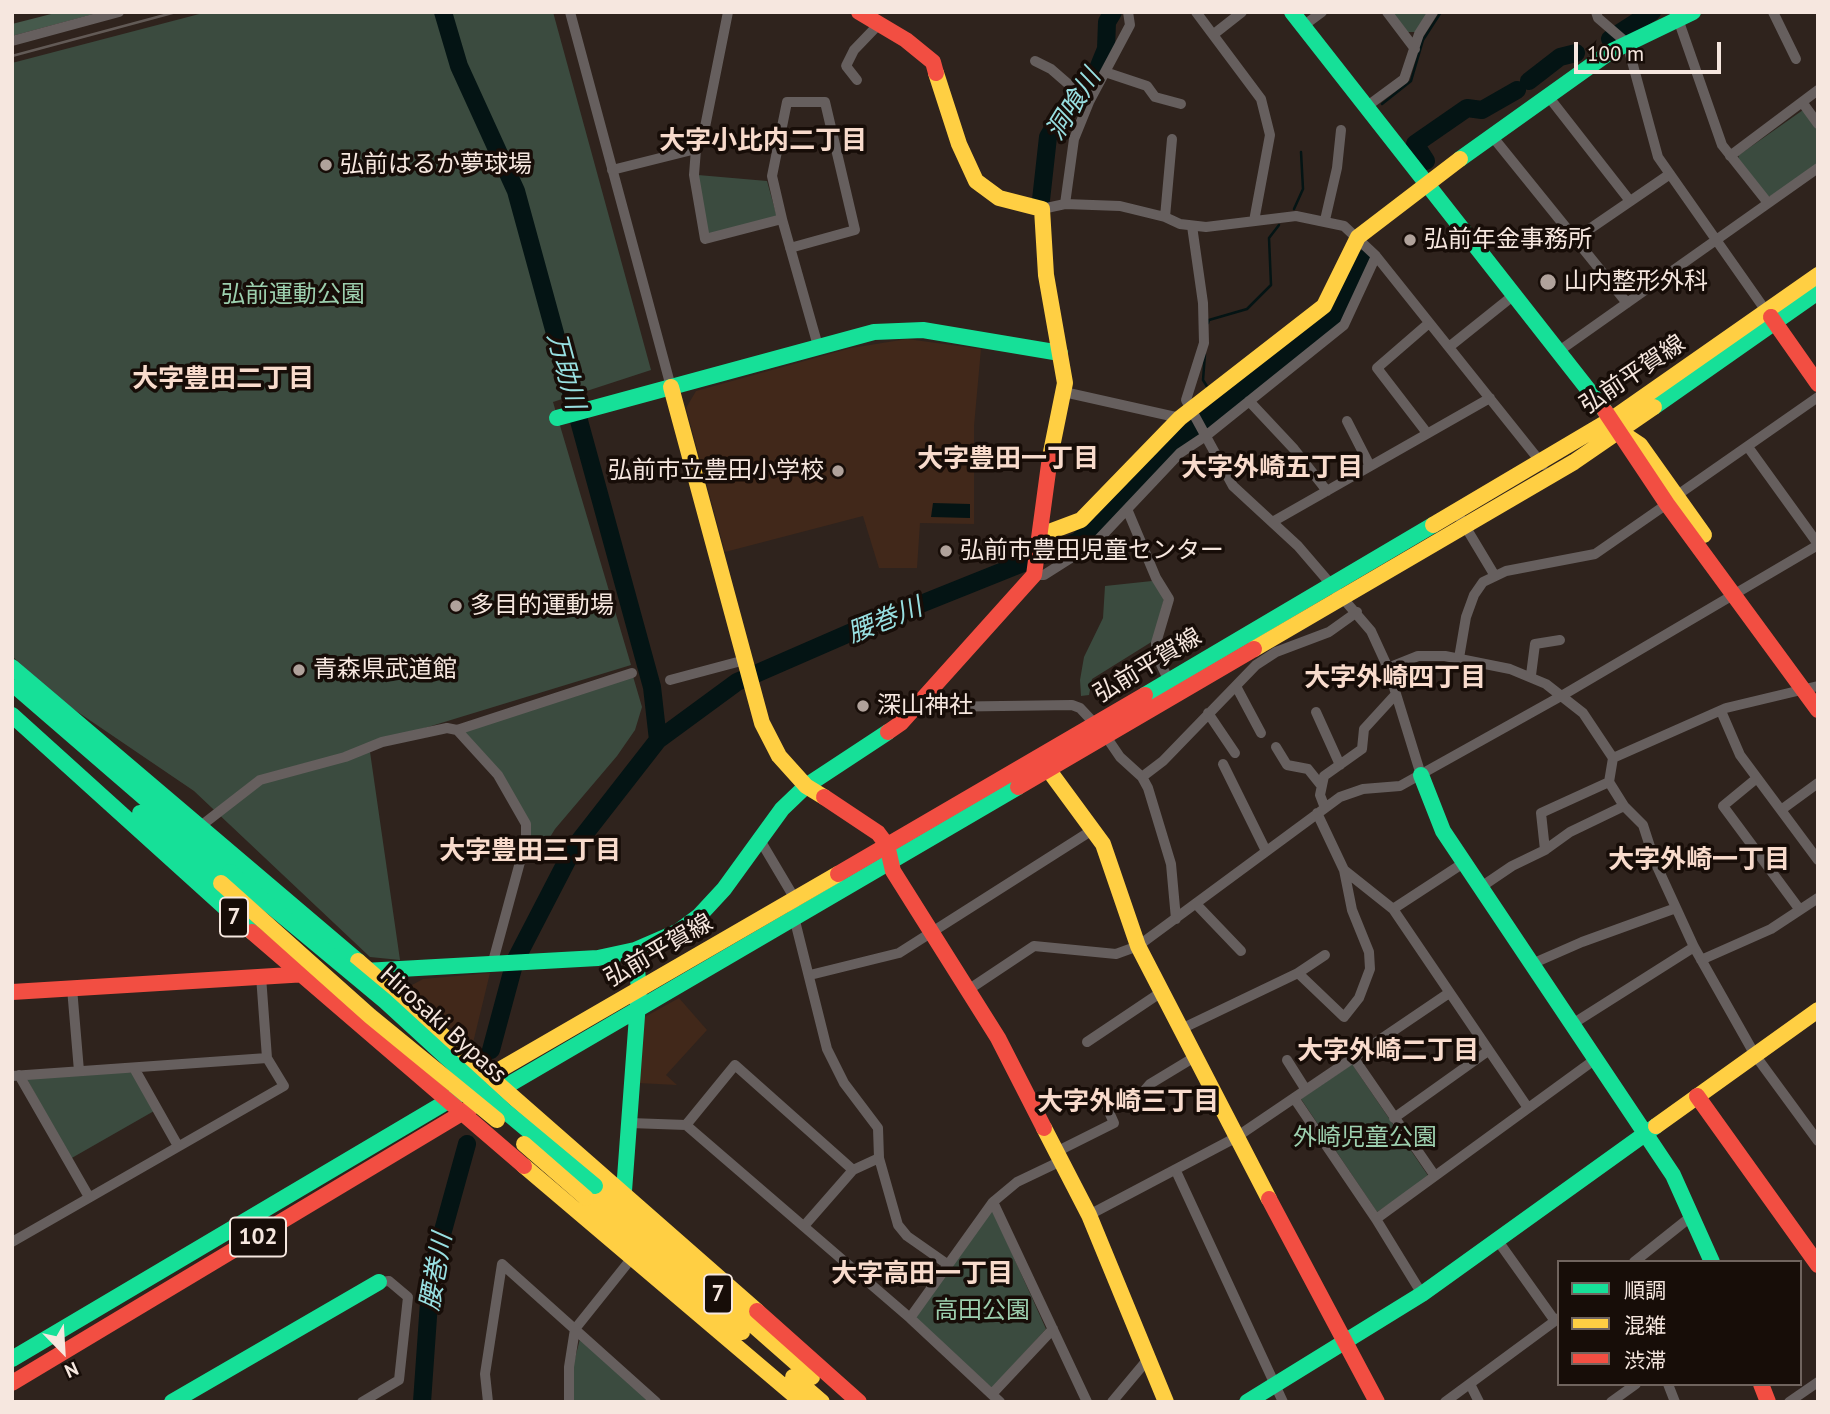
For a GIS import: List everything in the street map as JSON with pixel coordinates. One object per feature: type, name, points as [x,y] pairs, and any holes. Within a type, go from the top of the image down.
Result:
[{"type":"main road","points":[[12,992],[529,963],[598,958],[635,950],[679,931],[699,916],[724,889],[782,809],[806,786],[880,739],[922,700],[1034,573],[1053,437],[1064,392],[1046,275],[1042,209],[999,198],[976,181],[959,144],[933,62],[859,12]]},
{"type":"main road","points":[[1292,12],[1616,425],[1630,452],[1671,500],[1813,689],[1818,710]]},
{"type":"main road","points":[[1040,541],[1081,520],[1188,414],[1324,306],[1358,237],[1548,96],[1621,37],[1686,16]]},
{"type":"main road","name":"弘前平賀線","points":[[1771,318],[1818,275]]},
{"type":"main road","name":"弘前平賀線","points":[[503,1088],[794,917],[889,853],[1545,468],[1616,425],[1771,318],[1818,292]]},
{"type":"main road","points":[[1771,318],[1818,384]]},
{"type":"main road","points":[[562,416],[874,332],[905,330],[1060,353]]},
{"type":"main road","points":[[671,387],[762,723],[774,748],[806,786],[878,833],[889,853],[893,871],[998,1038],[1089,1215],[1166,1402]]},
{"type":"main road","name":"弘前平賀線","points":[[1100,730],[1169,681],[1335,591]]},
{"type":"main road","name":"7","points":[[12,667],[202,825],[624,1191],[859,1402]]},
{"type":"main road","name":"Hirosaki Bypass","points":[[12,684],[225,878]]},
{"type":"main road","name":"Hirosaki Bypass","points":[[12,699],[225,878],[385,1001],[590,1192],[822,1402]]},
{"type":"main road","name":"7","points":[[12,715],[299,974],[802,1402]]},
{"type":"main road","points":[[1044,763],[1094,829],[1110,860],[1138,946],[1160,993],[1377,1402]]},
{"type":"main road","points":[[1421,775],[1443,831],[1647,1133],[1693,1215],[1711,1260]]},
{"type":"main road","name":"弘前平賀線","points":[[489,1076],[794,899],[889,853]]},
{"type":"main road","points":[[624,1191],[639,989],[635,950]]},
{"type":"main road","points":[[1247,1402],[1422,1294],[1818,1010]]},
{"type":"main road","name":"102","points":[[12,1359],[489,1076]]},
{"type":"main road","name":"102","points":[[12,1383],[503,1088]]},
{"type":"main road","points":[[1697,1096],[1818,1265]]},
{"type":"main road","name":"Hirosaki Bypass","points":[[590,1192],[842,1402]]},
{"type":"main road","points":[[172,1402],[379,1282]]},
{"type":"main road","points":[[198,1387],[207,1402]]},
{"type":"street","points":[[12,41],[119,12]]},
{"type":"street","points":[[570,12],[671,387]]},
{"type":"street","points":[[728,12],[702,136],[696,149],[694,175],[705,239],[782,219]]},
{"type":"street","points":[[1065,204],[1074,139],[1085,98],[1105,72],[1130,26],[1128,12]]},
{"type":"street","points":[[1196,12],[1261,99],[1270,135],[1254,221]]},
{"type":"street","points":[[1214,34],[1242,12]]},
{"type":"street","points":[[1303,26],[1322,12]]},
{"type":"street","points":[[1387,12],[1415,49]]},
{"type":"street","points":[[1366,107],[1404,79],[1419,34],[1433,12]]},
{"type":"street","points":[[1597,12],[1598,18],[1621,37],[1658,157],[1771,318]]},
{"type":"street","points":[[1773,12],[1796,59]]},
{"type":"street","points":[[1686,16],[1722,145],[1769,203]]},
{"type":"street","points":[[857,80],[846,66],[854,50],[879,24]]},
{"type":"street","points":[[1035,61],[1051,69],[1085,98]]},
{"type":"street","points":[[1105,72],[1147,86],[1155,97],[1181,104]]},
{"type":"street","points":[[1730,156],[1818,90]]},
{"type":"street","points":[[1548,96],[1630,201]]},
{"type":"street","points":[[790,248],[855,230],[825,102],[787,102],[772,176],[782,219],[790,248],[818,346]]},
{"type":"street","points":[[1802,102],[1818,124]]},
{"type":"street","points":[[1325,220],[1341,130]]},
{"type":"street","points":[[1492,136],[1627,303]]},
{"type":"street","points":[[1165,216],[1172,139]]},
{"type":"street","points":[[612,170],[696,149]]},
{"type":"street","points":[[1559,351],[1818,168]]},
{"type":"street","points":[[1575,239],[1670,174]]},
{"type":"street","points":[[1042,209],[1065,204],[1120,206],[1165,216],[1192,226],[1296,216],[1344,226],[1376,256],[1545,468]]},
{"type":"street","points":[[1192,226],[1203,303],[1204,343],[1186,400],[1188,414],[1205,432],[1233,486],[1274,521],[1335,591],[1357,612],[1380,645],[1421,775]]},
{"type":"street","points":[[1034,573],[1044,575],[1080,555],[1096,542],[1180,453],[1344,325],[1376,256]]},
{"type":"street","points":[[1449,347],[1514,295]]},
{"type":"street","points":[[1427,433],[1377,368],[1429,323]]},
{"type":"street","points":[[1064,392],[1188,414]]},
{"type":"street","points":[[1459,658],[1474,595],[1483,582],[1506,571],[1595,554],[1818,397]]},
{"type":"street","points":[[1274,521],[1490,398]]},
{"type":"street","points":[[1249,401],[1294,449],[1326,491]]},
{"type":"street","points":[[1347,421],[1370,466]]},
{"type":"street","points":[[968,990],[1034,946],[1115,954],[1138,946],[1340,797],[1363,789],[1400,786],[1421,775],[1563,695],[1818,544],[1748,447]]},
{"type":"street","points":[[1127,509],[1156,578],[1169,598],[1156,643],[1156,654],[1169,681]]},
{"type":"street","points":[[1460,518],[1494,576]]},
{"type":"street","points":[[1142,777],[1163,761],[1208,713],[1237,688],[1252,668],[1266,658],[1329,632],[1357,612]]},
{"type":"street","points":[[1531,676],[1535,644],[1560,639]]},
{"type":"street","points":[[1388,668],[1418,656],[1459,658],[1531,676],[1563,695],[1583,713],[1613,758],[1609,782],[1624,806],[1643,825],[1693,947],[1755,1055],[1816,1134]]},
{"type":"street","points":[[670,680],[746,663]]},
{"type":"street","points":[[202,825],[260,780],[345,757],[382,742],[447,728],[457,730],[632,673]]},
{"type":"street","points":[[1237,688],[1261,733]]},
{"type":"street","points":[[1613,758],[1721,711],[1813,689]]},
{"type":"street","points":[[1298,973],[1344,1017],[1367,983],[1370,970],[1369,953],[1352,910],[1344,870],[1321,810],[1320,784],[1324,776],[1362,749],[1364,729],[1396,694]]},
{"type":"street","points":[[922,700],[932,707],[1072,705],[1080,708],[1120,757],[1142,777],[1171,864],[1176,919]]},
{"type":"street","points":[[1721,711],[1740,755],[1818,860]]},
{"type":"street","points":[[1316,712],[1340,765]]},
{"type":"street","points":[[1208,713],[1235,753]]},
{"type":"street","points":[[457,730],[498,775],[526,824],[526,840],[497,965]]},
{"type":"street","points":[[1276,747],[1287,765],[1308,769],[1320,784]]},
{"type":"street","points":[[1223,764],[1266,851]]},
{"type":"street","points":[[1757,778],[1723,806],[1800,910]]},
{"type":"street","points":[[1545,850],[1541,813],[1609,782]]},
{"type":"street","points":[[1781,810],[1818,783]]},
{"type":"street","points":[[1481,887],[1512,866],[1545,850],[1570,832],[1624,806]]},
{"type":"street","points":[[810,975],[899,953],[1094,829]]},
{"type":"street","points":[[760,840],[794,899],[794,917],[827,1049],[844,1083],[878,1128],[879,1158],[898,1225],[907,1236],[947,1264]]},
{"type":"street","points":[[1393,909],[1465,862]]},
{"type":"street","points":[[1344,870],[1393,909],[1528,1108]]},
{"type":"street","points":[[1701,960],[1739,946],[1818,898]]},
{"type":"street","points":[[1196,904],[1241,951]]},
{"type":"street","points":[[1534,963],[1676,908]]},
{"type":"street","points":[[1574,1023],[1693,947]]},
{"type":"street","points":[[1179,1030],[1298,973],[1325,954]]},
{"type":"street","points":[[14,1238],[284,1086],[267,1058],[261,976]]},
{"type":"street","points":[[72,988],[79,1071]]},
{"type":"street","points":[[1087,1042],[1160,993]]},
{"type":"street","points":[[1089,1215],[1235,1138],[1449,993]]},
{"type":"street","points":[[1394,1118],[1488,1051]]},
{"type":"street","points":[[1353,1057],[1435,1176]]},
{"type":"street","points":[[89,1197],[16,1075],[267,1058]]},
{"type":"street","points":[[1133,1104],[1150,1084],[1193,1058]]},
{"type":"street","points":[[1376,1219],[1597,1058]]},
{"type":"street","points":[[1287,1060],[1306,1090]]},
{"type":"street","points":[[686,1125],[735,1065],[853,1170]]},
{"type":"street","points":[[134,1068],[178,1146]]},
{"type":"street","points":[[1294,1098],[1376,1219],[1422,1294]]},
{"type":"street","points":[[910,1318],[993,1202],[1017,1182],[1114,1124],[1105,1103]]},
{"type":"street","points":[[630,1123],[686,1125],[910,1318],[996,1398],[1053,1329]]},
{"type":"street","points":[[804,1226],[853,1170],[879,1158]]},
{"type":"street","points":[[1176,1171],[1283,1402]]},
{"type":"street","points":[[993,1202],[1087,1402]]},
{"type":"street","points":[[1636,1260],[1693,1215]]},
{"type":"street","points":[[1445,1402],[1557,1319],[1498,1241]]},
{"type":"street","points":[[569,1402],[569,1367],[575,1329],[631,1259]]},
{"type":"street","points":[[488,1402],[485,1374],[502,1264],[656,1402]]},
{"type":"street","points":[[362,1402],[399,1380],[408,1297],[389,1281],[379,1282]]},
{"type":"street","points":[[1112,1402],[1148,1359]]},
{"type":"street","points":[[1789,1402],[1818,1382]]},
{"type":"street","points":[[1470,1384],[1479,1402]]},
{"type":"street","points":[[1611,1402],[1633,1386]]},
{"type":"street","points":[[1804,1392],[1812,1402]]},
{"type":"shaded area","name":"弘前市立豊田小学校","points":[[907,339],[981,349],[974,426],[974,524],[920,523],[917,568],[879,568],[863,516],[725,552],[686,408],[696,391],[851,348]]},
{"type":"shaded area","points":[[933,503],[970,504],[970,518],[931,517]]},
{"type":"shaded area","points":[[490,973],[472,1047],[410,992],[412,985],[423,979]]},
{"type":"shaded area","points":[[679,998],[707,1030],[666,1075],[677,1085],[638,1083],[641,1019]]},
{"type":"green space","points":[[59,12],[101,12],[12,36],[12,24]]},
{"type":"green space","name":"弘前運動公園","points":[[207,12],[553,12],[651,370],[553,402],[631,665],[369,745],[400,960],[370,957],[194,791],[60,700],[12,656],[12,63]]},
{"type":"green space","points":[[1392,12],[1428,12],[1416,32],[1407,32]]},
{"type":"green space","points":[[1803,110],[1818,130],[1818,164],[1771,196],[1767,196],[1738,159],[1739,155]]},
{"type":"green space","points":[[698,175],[767,181],[777,217],[707,236]]},
{"type":"green space","points":[[1152,581],[1165,595],[1153,641],[1092,679],[1089,695],[1081,696],[1080,680],[1084,657],[1103,618],[1105,586]]},
{"type":"green space","points":[[632,673],[642,707],[635,730],[617,756],[555,829],[536,860],[527,860],[518,804],[457,730]]},
{"type":"green space","name":"外崎児童公園","points":[[1352,1064],[1429,1177],[1377,1212],[1301,1099]]},
{"type":"green space","points":[[133,1073],[154,1111],[70,1159],[27,1079]]},
{"type":"green space","name":"高田公園","points":[[992,1209],[1046,1329],[992,1388],[915,1318]]},
{"type":"green space","points":[[580,1339],[651,1402],[573,1402],[574,1362]]},
{"type":"waterway","name":"万助川","points":[[443,12],[459,66],[516,191],[652,687],[658,740]]},
{"type":"waterway","name":"洞喰川","points":[[1041,200],[1048,137],[1065,108],[1085,93],[1095,76],[1106,49],[1107,22],[1113,12]]},
{"type":"waterway","points":[[1382,104],[1411,81],[1423,40],[1441,12]]},
{"type":"waterway","name":"腰巻川","points":[[1610,39],[1652,12]]},
{"type":"waterway","name":"腰巻川","points":[[1529,81],[1560,57],[1576,53]]},
{"type":"waterway","name":"腰巻川","points":[[1426,161],[1415,144],[1467,108],[1482,110],[1517,90]]},
{"type":"waterway","points":[[1294,209],[1303,189],[1301,152]]},
{"type":"waterway","points":[[1208,323],[1209,320],[1247,309],[1271,285],[1269,238],[1279,225]]},
{"type":"waterway","name":"腰巻川","points":[[491,1050],[515,961],[573,849],[658,740],[737,682],[861,628],[1078,541],[1114,509],[1169,449],[1337,315],[1363,259]]},
{"type":"waterway","points":[[1205,354],[1203,380],[1208,388]]},
{"type":"waterway","points":[[1215,399],[1220,408]]},
{"type":"waterway","name":"腰巻川","points":[[422,1402],[431,1274],[467,1144]]},
{"type":"railway","points":[[12,56],[176,12]]},
{"type":"traffic: fast","points":[[1292,12],[1605,411]]},
{"type":"traffic: fast","points":[[1460,159],[1610,52],[1693,12]]},
{"type":"traffic: fast","points":[[1654,407],[1818,292]]},
{"type":"traffic: fast","points":[[557,418],[874,332],[923,330],[1060,353]]},
{"type":"traffic: fast","points":[[1145,695],[1433,525]]},
{"type":"traffic: fast","points":[[12,667],[358,961]]},
{"type":"traffic: fast","points":[[16,687],[230,872]]},
{"type":"traffic: fast","points":[[12,715],[252,932]]},
{"type":"traffic: fast","points":[[364,971],[598,958],[635,950],[679,931],[699,916],[724,889],[782,809],[806,786],[888,732]]},
{"type":"traffic: fast","points":[[1421,775],[1443,831],[1673,1175],[1711,1260]]},
{"type":"traffic: fast","points":[[503,1088],[1018,787]]},
{"type":"traffic: fast","points":[[140,813],[221,883]]},
{"type":"traffic: fast","points":[[230,872],[385,1001],[505,1111],[595,1186]]},
{"type":"traffic: fast","points":[[624,1191],[639,989],[635,950]]},
{"type":"traffic: fast","points":[[12,1359],[458,1095]]},
{"type":"traffic: fast","points":[[1247,1402],[1422,1294],[1656,1126]]},
{"type":"traffic: fast","points":[[172,1402],[379,1282]]},
{"type":"traffic: slow","points":[[936,73],[959,144],[976,181],[999,198],[1042,209],[1046,275],[1065,383],[1050,457]]},
{"type":"traffic: slow","points":[[1041,535],[1081,520],[1180,418],[1324,306],[1358,237],[1460,159]]},
{"type":"traffic: slow","points":[[1433,525],[1612,419],[1818,275]]},
{"type":"traffic: slow","points":[[671,387],[762,723],[779,756],[806,786],[824,797]]},
{"type":"traffic: slow","points":[[1254,649],[1574,462],[1654,407]]},
{"type":"traffic: slow","points":[[1622,433],[1640,445],[1704,535]]},
{"type":"traffic: slow","points":[[1042,761],[1103,844],[1138,946],[1269,1199]]},
{"type":"traffic: slow","points":[[489,1076],[838,874]]},
{"type":"traffic: slow","points":[[221,883],[370,1016],[497,1120]]},
{"type":"traffic: slow","points":[[358,961],[757,1311]]},
{"type":"traffic: slow","points":[[1656,1126],[1818,1010]]},
{"type":"traffic: slow","points":[[1044,1128],[1089,1215],[1166,1402]]},
{"type":"traffic: slow","points":[[524,1144],[586,1198]]},
{"type":"traffic: slow","points":[[524,1166],[802,1402]]},
{"type":"traffic: slow","points":[[595,1186],[812,1377]]},
{"type":"traffic: slow","points":[[586,1198],[742,1332]]},
{"type":"traffic: slow","points":[[793,1377],[822,1402]]},
{"type":"traffic: jam","points":[[859,12],[906,40],[933,62],[936,73]]},
{"type":"traffic: jam","points":[[1771,317],[1818,384]]},
{"type":"traffic: jam","points":[[1605,411],[1667,504],[1818,710]]},
{"type":"traffic: jam","points":[[888,732],[901,723],[1034,575],[1050,457]]},
{"type":"traffic: jam","points":[[1018,787],[1254,649]]},
{"type":"traffic: jam","points":[[838,874],[1145,695]]},
{"type":"traffic: jam","points":[[824,797],[878,833],[887,845],[893,871],[998,1038],[1044,1128]]},
{"type":"traffic: jam","points":[[252,932],[524,1166]]},
{"type":"traffic: jam","points":[[12,992],[307,974]]},
{"type":"traffic: jam","points":[[1697,1096],[1818,1265]]},
{"type":"traffic: jam","points":[[12,1383],[472,1107]]},
{"type":"traffic: jam","points":[[1269,1199],[1377,1402]]},
{"type":"traffic: jam","points":[[757,1311],[859,1402]]},
{"type":"traffic: jam","points":[[1762,1386],[1768,1402]]},
{"type":"place","name":"弘前はるか夢球場","points":[[326,165]]},
{"type":"place","name":"弘前年金事務所","points":[[1410,240]]},
{"type":"place","name":"山内整形外科","points":[[1548,282]]},
{"type":"place","name":"弘前市立豊田小学校","points":[[838,471]]},
{"type":"place","name":"弘前市豊田児童センター","points":[[946,551]]},
{"type":"place","name":"多目的運動場","points":[[456,606]]},
{"type":"place","name":"青森県武道館","points":[[299,670]]},
{"type":"place","name":"深山神社","points":[[863,706]]},
{"type":"district","name":"大字小比内二丁目","points":[[763,142]]},
{"type":"district","name":"大字豊田二丁目","points":[[223,380]]},
{"type":"district","name":"大字豊田一丁目","points":[[1008,460]]},
{"type":"district","name":"大字外崎五丁目","points":[[1272,469]]},
{"type":"district","name":"大字外崎四丁目","points":[[1395,679]]},
{"type":"district","name":"大字豊田三丁目","points":[[530,852]]},
{"type":"district","name":"大字外崎一丁目","points":[[1699,861]]},
{"type":"district","name":"大字外崎二丁目","points":[[1388,1052]]},
{"type":"district","name":"大字外崎三丁目","points":[[1128,1103]]},
{"type":"district","name":"大字高田一丁目","points":[[922,1275]]}]
